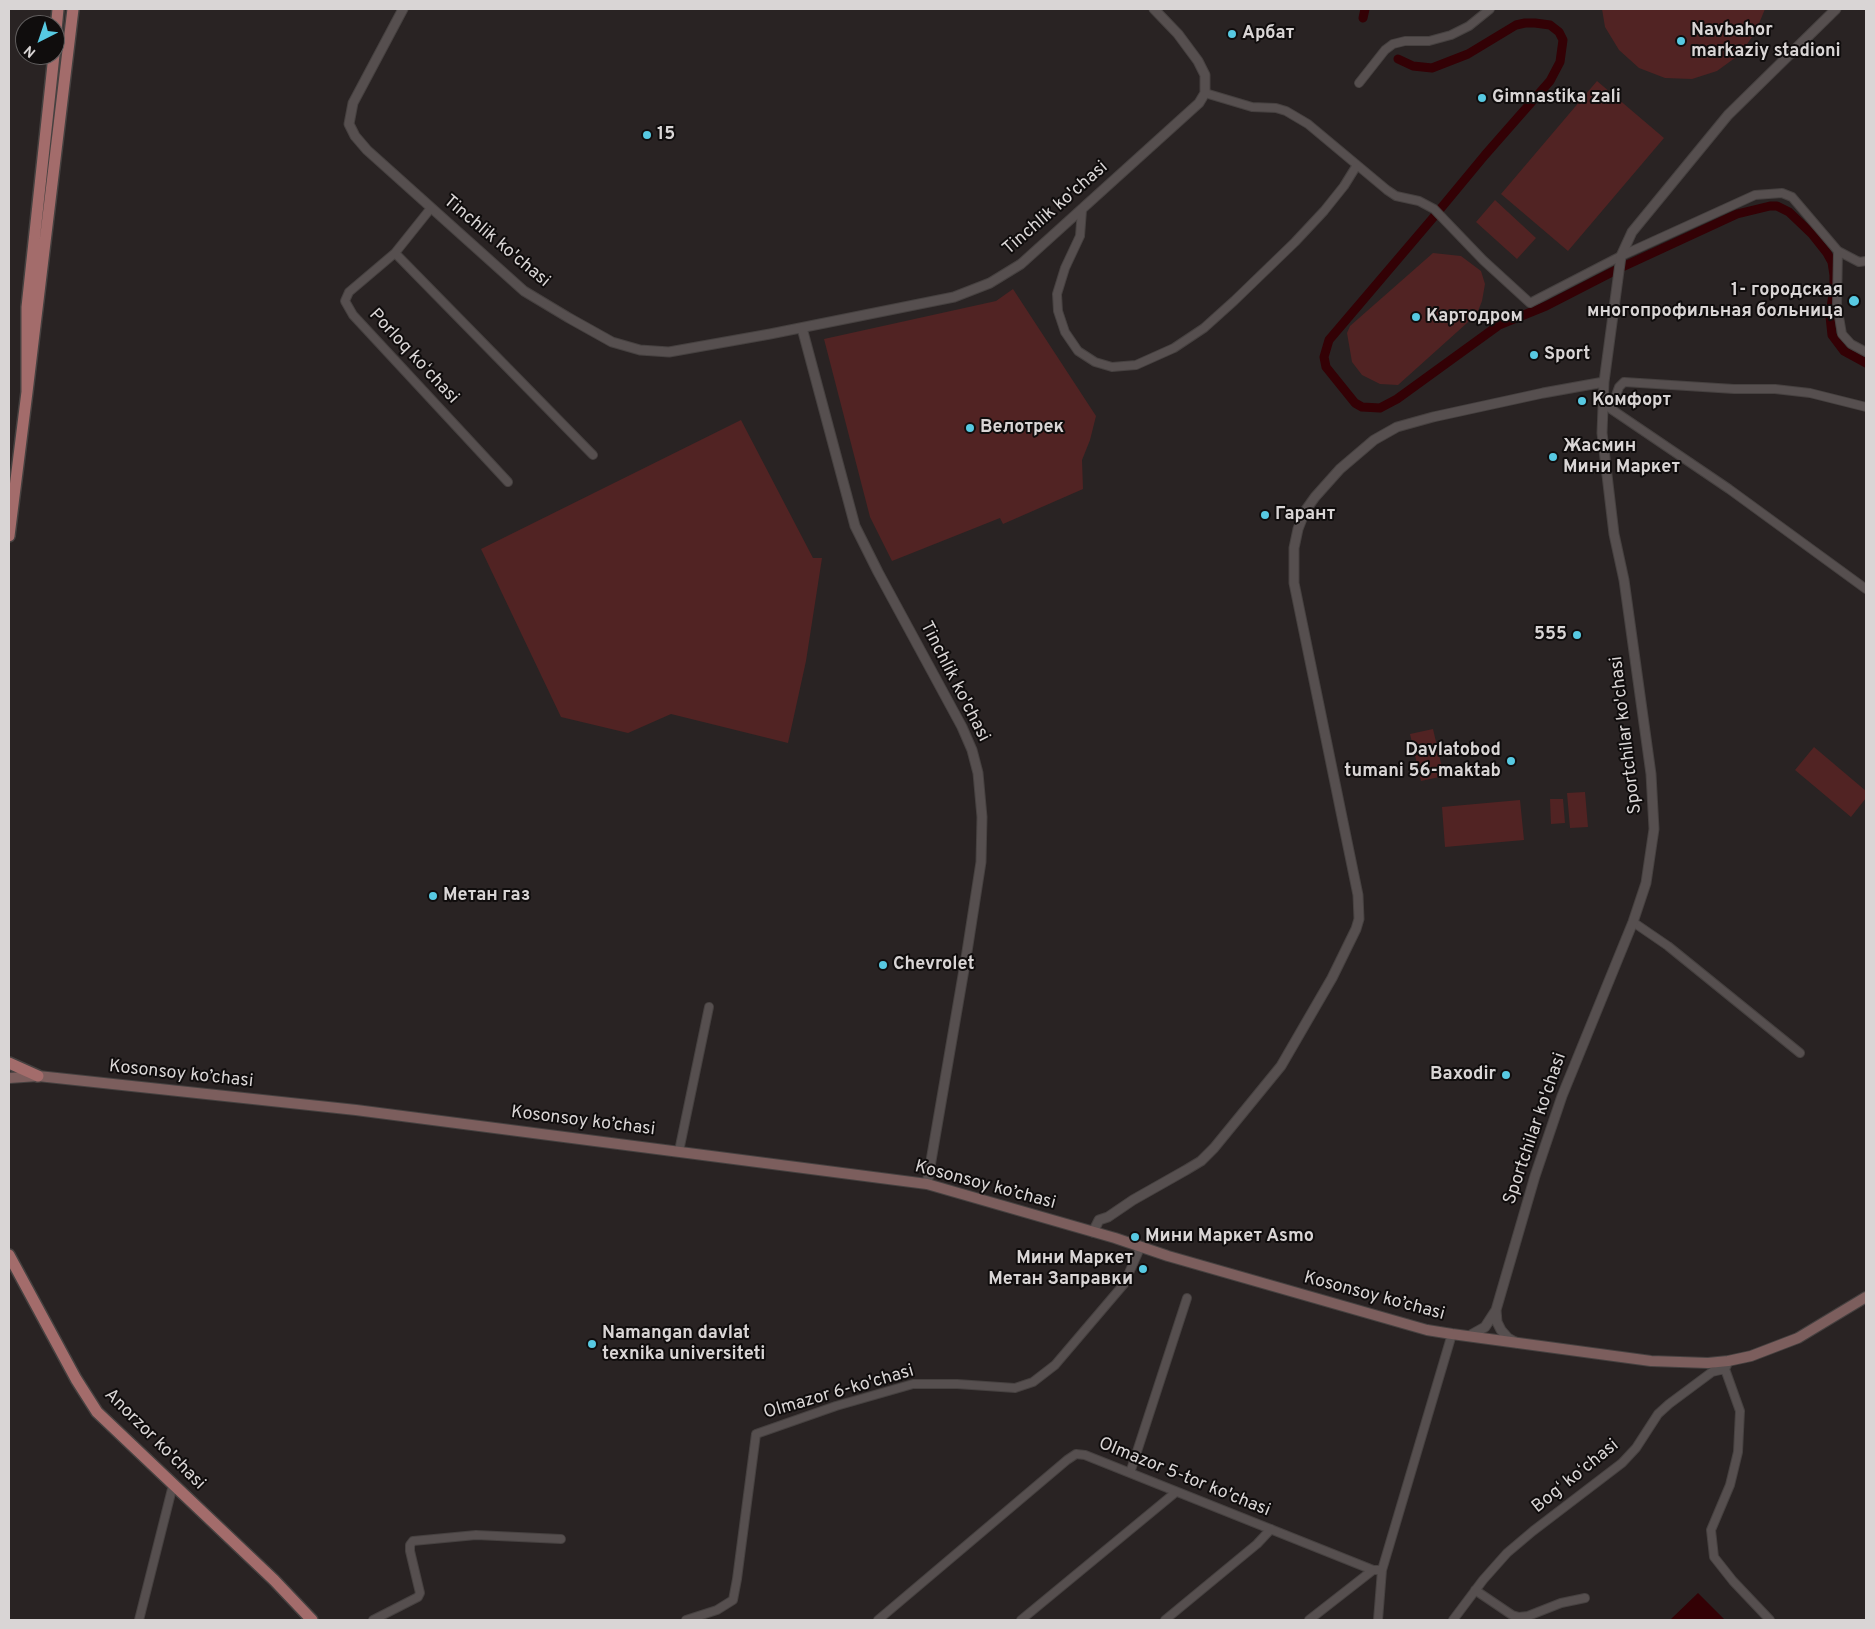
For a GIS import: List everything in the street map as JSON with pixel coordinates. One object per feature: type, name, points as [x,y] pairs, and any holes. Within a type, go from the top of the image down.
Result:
[{"type":"main road","points":[[9,536],[73,9]]},
{"type":"main road","points":[[26,392],[27,307],[53,65]]},
{"type":"main road","points":[[9,1063],[38,1076]]},
{"type":"main road","name":"Kosonsoy ko’chasi","points":[[9,1078],[38,1076],[356,1110],[927,1184],[1390,1320],[1452,1334],[1651,1361],[1727,1365],[1785,1343],[1821,1325],[1866,1297]]},
{"type":"main road","name":"Anorzor ko'chasi","points":[[9,1255],[89,1401],[106,1422],[274,1580],[312,1620]]},
{"type":"street","name":"Tinchlik ko'chasi","points":[[403,9],[353,103],[349,124],[355,136],[366,150],[524,291],[590,330],[626,346],[647,351],[676,351],[802,328],[954,297],[990,283],[1021,264],[1199,103],[1205,93]]},
{"type":"street","points":[[1154,9],[1178,34],[1198,62],[1205,75],[1205,93],[1252,107],[1276,108],[1286,111],[1308,124],[1326,141],[1396,196],[1430,205],[1483,260],[1530,303],[1755,195],[1782,193],[1792,197],[1838,251],[1859,262],[1866,261]]},
{"type":"street","points":[[1359,82],[1379,56],[1393,44],[1405,41],[1429,41],[1451,36],[1469,26],[1490,9]]},
{"type":"street","name":"Sportchilar ko'chasi","points":[[1496,1310],[1534,1176],[1562,1096],[1633,922],[1646,883],[1654,829],[1651,774],[1640,668],[1614,534],[1602,433],[1604,382],[1620,260],[1632,232],[1723,121],[1836,9]]},
{"type":"street","points":[[1082,210],[1080,236],[1065,268],[1057,294],[1058,311],[1065,332],[1078,351],[1095,362],[1112,367],[1136,365],[1174,348],[1204,328],[1234,301],[1324,211],[1358,165]]},
{"type":"street","name":"Porloq koʻchasi","points":[[431,208],[395,253],[349,292],[345,301],[353,315],[508,482]]},
{"type":"street","points":[[1838,251],[1837,305],[1842,334],[1851,344],[1866,352]]},
{"type":"street","points":[[395,253],[593,455]]},
{"type":"street","name":"Tinchlik ko'chasi","points":[[802,328],[855,526],[962,727],[972,750],[978,773],[982,817],[981,862],[965,967],[927,1184]]},
{"type":"street","points":[[1093,1232],[1099,1220],[1108,1217],[1133,1200],[1194,1166],[1214,1148],[1281,1066],[1332,978],[1359,919],[1358,895],[1294,583],[1294,548],[1305,511],[1326,484],[1345,464],[1374,440],[1397,427],[1433,417],[1534,395],[1604,382]]},
{"type":"street","points":[[1610,409],[1619,387],[1624,382],[1734,389],[1775,389],[1810,394],[1866,407]]},
{"type":"street","points":[[1603,403],[1729,489],[1866,589]]},
{"type":"street","points":[[1633,922],[1668,946],[1800,1052]]},
{"type":"street","points":[[679,1151],[709,1007]]},
{"type":"street","name":"Olmazor 6-ko'chasi","points":[[686,1620],[717,1610],[732,1600],[738,1579],[756,1434],[836,1406],[913,1384],[957,1384],[1015,1388],[1033,1382],[1056,1365],[1124,1284],[1141,1246]]},
{"type":"street","points":[[1130,1473],[1187,1298]]},
{"type":"street","points":[[1469,1336],[1485,1327],[1496,1310]]},
{"type":"street","points":[[1496,1310],[1497,1322],[1501,1330],[1508,1338],[1517,1343]]},
{"type":"street","points":[[1378,1620],[1382,1570],[1452,1334]]},
{"type":"street","points":[[1727,1365],[1740,1410],[1738,1452],[1730,1485],[1711,1530],[1714,1557],[1733,1581],[1770,1620]]},
{"type":"street","name":"Bogʻ koʻchasi","points":[[1453,1620],[1483,1580],[1514,1547],[1622,1463],[1636,1448],[1658,1414],[1668,1404],[1712,1372],[1727,1365]]},
{"type":"street","name":"Olmazor 5-tor ko'chasi","points":[[878,1620],[1066,1460],[1076,1454],[1085,1455],[1373,1570],[1382,1570]]},
{"type":"street","points":[[139,1620],[173,1485]]},
{"type":"street","points":[[1021,1620],[1176,1492]]},
{"type":"street","points":[[1165,1620],[1257,1544],[1271,1529]]},
{"type":"street","points":[[373,1620],[418,1597],[420,1593],[410,1552],[410,1545],[413,1541],[476,1535],[561,1539]]},
{"type":"street","points":[[1309,1620],[1373,1570]]},
{"type":"street","points":[[1475,1590],[1512,1615],[1519,1617],[1528,1616],[1561,1604],[1585,1598]]},
{"type":"shaded area","name":"Navbahor markaziy stadioni","points":[[1602,9],[1765,9],[1755,33],[1739,55],[1717,71],[1692,79],[1665,78],[1639,68],[1619,50],[1605,27]]},
{"type":"shaded area","points":[[1597,81],[1664,138],[1568,251],[1501,194]]},
{"type":"shaded area","points":[[1495,200],[1536,238],[1517,259],[1476,222]]},
{"type":"shaded area","name":"Картодром","points":[[1433,253],[1461,256],[1481,271],[1485,284],[1478,311],[1398,385],[1380,384],[1362,375],[1352,362],[1347,333],[1350,326]]},
{"type":"shaded area","name":"Велотрек","points":[[1013,289],[1096,416],[1090,440],[1082,460],[1083,489],[1003,524],[1000,518],[892,561],[870,517],[824,339],[996,301]]},
{"type":"shaded area","points":[[741,420],[813,558],[822,558],[806,661],[788,743],[671,714],[628,733],[561,717],[481,549]]},
{"type":"shaded area","points":[[1433,729],[1444,776],[1421,781],[1410,734]]},
{"type":"shaded area","points":[[1814,747],[1866,791],[1866,798],[1851,817],[1795,770]]},
{"type":"shaded area","points":[[1585,792],[1588,827],[1570,828],[1567,793]]},
{"type":"shaded area","points":[[1550,799],[1563,799],[1565,823],[1551,824]]},
{"type":"shaded area","points":[[1520,800],[1524,840],[1445,847],[1442,807]]},
{"type":"shaded area","points":[[1698,1593],[1725,1620],[1670,1620]]},
{"type":"waterway","points":[[1363,18],[1365,9]]},
{"type":"waterway","points":[[1398,59],[1413,66],[1432,68],[1468,54],[1516,25],[1525,23],[1550,25],[1559,32],[1563,40],[1560,62],[1550,81],[1329,340],[1324,357],[1326,367],[1355,403],[1362,407],[1380,408],[1397,399],[1499,325],[1546,306],[1618,269],[1737,214],[1770,206],[1777,206],[1789,212],[1812,234],[1827,253],[1832,262],[1834,275],[1830,316],[1832,335],[1844,351],[1866,363]]},
{"type":"place","name":"Арбат","points":[[1232,34]]},
{"type":"place","name":"Navbahor markaziy stadioni","points":[[1681,41]]},
{"type":"place","name":"Gimnastika zali","points":[[1482,98]]},
{"type":"place","name":"15","points":[[647,135]]},
{"type":"place","name":"1- городская многопрофильная больница","points":[[1854,301]]},
{"type":"place","name":"Картодром","points":[[1416,317]]},
{"type":"place","name":"Sport","points":[[1534,355]]},
{"type":"place","name":"Комфорт","points":[[1582,401]]},
{"type":"place","name":"Велотрек","points":[[970,428]]},
{"type":"place","name":"Жасмин Мини Маркет","points":[[1553,457]]},
{"type":"place","name":"Гарант","points":[[1265,515]]},
{"type":"place","name":"555","points":[[1577,635]]},
{"type":"place","name":"Davlatobod tumani 56-maktab","points":[[1511,761]]},
{"type":"place","name":"Метан газ","points":[[433,896]]},
{"type":"place","name":"Chevrolet","points":[[883,965]]},
{"type":"place","name":"Baxodir","points":[[1506,1075]]},
{"type":"place","name":"Мини Маркет Asmo","points":[[1135,1237]]},
{"type":"place","name":"Мини Маркет Метан Заправки","points":[[1143,1269]]},
{"type":"place","name":"Namangan davlat texnika universiteti","points":[[592,1344]]}]
